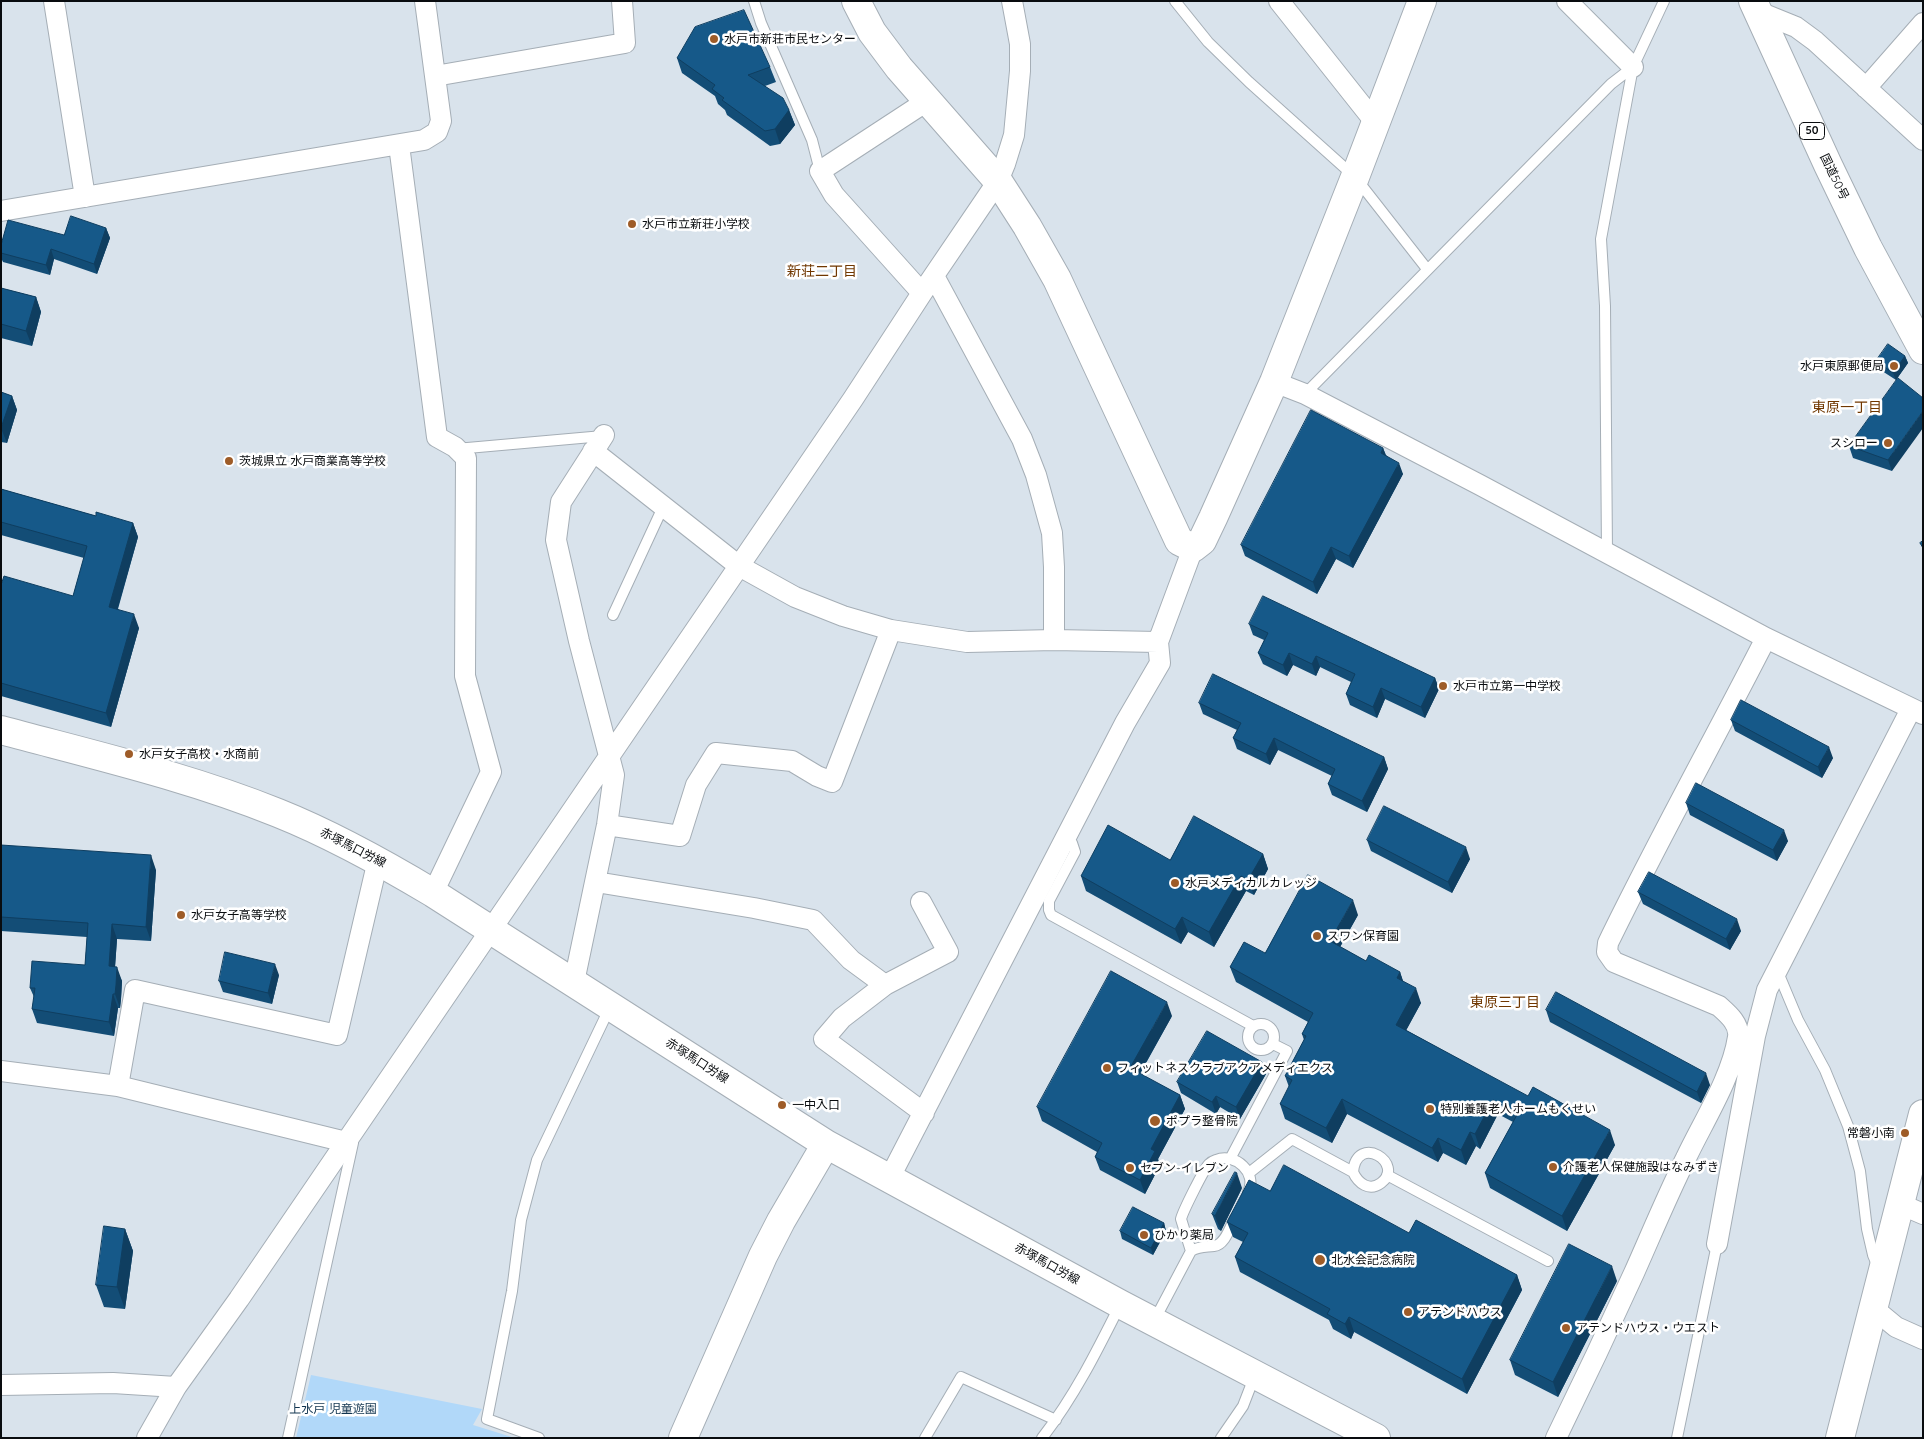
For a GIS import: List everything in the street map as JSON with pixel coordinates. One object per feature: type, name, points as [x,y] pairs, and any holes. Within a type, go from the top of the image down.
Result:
[{"type":"main road","points":[[856,1],[872,32],[899,68],[998,181],[1057,279],[1179,541],[1193,548],[1202,541],[1274,382],[1422,1]]},
{"type":"main road","name":"国道50号","points":[[1761,5],[1828,165],[1868,248],[1923,350]]},
{"type":"main road","name":"赤塚馬口労線","points":[[1,730],[173,776],[277,812],[332,836],[434,893],[826,1144],[1120,1304],[1376,1438]]},
{"type":"main road","points":[[1840,1438],[1881,1275],[1911,1209],[1923,1114]]},
{"type":"main road","points":[[683,1438],[763,1256],[826,1144]]},
{"type":"street","points":[[54,1],[85,196]]},
{"type":"street","points":[[1,211],[424,140],[437,132],[441,122],[425,1]]},
{"type":"street","points":[[435,76],[625,44],[622,1]]},
{"type":"street","points":[[146,1438],[176,1387],[238,1300],[853,399],[998,181],[1014,135],[1018,104],[1020,44],[1012,1]]},
{"type":"street","points":[[1279,1],[1376,122]]},
{"type":"street","points":[[1567,1],[1633,68]]},
{"type":"street","points":[[1761,5],[1815,41],[1923,140]]},
{"type":"street","points":[[1866,88],[1923,23]]},
{"type":"street","points":[[922,293],[834,195],[820,171],[927,101]]},
{"type":"street","points":[[399,145],[438,437],[466,458],[465,676],[491,772],[434,893]]},
{"type":"street","points":[[934,276],[1022,439],[1036,474],[1052,533],[1054,640]]},
{"type":"street","points":[[1274,382],[1305,394],[1766,638],[1917,712],[1776,970],[1767,990],[1755,1036],[1717,1244]]},
{"type":"street","points":[[574,982],[596,882],[614,775],[608,757],[556,540],[561,502],[599,443],[662,507],[739,566],[795,597],[843,616],[891,630],[967,642],[1054,640],[1158,642]]},
{"type":"street","points":[[889,1179],[1125,723],[1160,663],[1158,642],[1193,548]]},
{"type":"street","points":[[607,825],[680,836],[696,785],[716,753],[792,761],[817,776],[832,782],[891,630]]},
{"type":"street","points":[[1556,1438],[1686,1158],[1706,1120],[1732,1060],[1739,1035],[1736,1024],[1729,1014],[1719,1006],[1614,962],[1607,952],[1608,943],[1663,832],[1766,638]]},
{"type":"street","points":[[118,1086],[135,990],[337,1034],[378,860]]},
{"type":"street","points":[[596,882],[754,908],[813,920],[851,960],[885,985]]},
{"type":"street","points":[[921,902],[948,952],[885,985],[842,1018],[824,1039],[924,1113]]},
{"type":"street","points":[[1,1071],[118,1086],[346,1142]]},
{"type":"street","points":[[1873,1308],[1896,1327],[1923,1339]]},
{"type":"street","points":[[1,1386],[113,1383],[176,1387]]},
{"type":"lane","points":[[754,1],[761,23],[812,140],[820,171]]},
{"type":"lane","points":[[1175,1],[1208,42],[1242,76],[1355,177],[1427,269]]},
{"type":"lane","points":[[1607,553],[1605,306],[1601,239],[1633,68],[1664,1]]},
{"type":"lane","points":[[1305,394],[1611,84],[1633,68]]},
{"type":"lane","points":[[456,449],[599,443]]},
{"type":"lane","points":[[613,615],[662,507]]},
{"type":"lane","points":[[1066,838],[1074,846],[1075,852],[1049,901],[1048,910],[1051,915],[1253,1026]]},
{"type":"lane","points":[[1776,970],[1798,1020],[1825,1070],[1848,1126],[1860,1171],[1867,1229],[1873,1255],[1881,1275]]},
{"type":"lane","points":[[533,1437],[487,1419],[512,1291],[521,1220],[537,1160],[611,1006]]},
{"type":"lane","points":[[1259,1024],[1270,1027],[1273,1032],[1273,1044],[1263,1050],[1252,1047],[1248,1042],[1249,1030],[1259,1024]]},
{"type":"lane","points":[[1230,1159],[1287,1051],[1273,1044]]},
{"type":"lane","points":[[1249,1173],[1292,1138],[1353,1172]]},
{"type":"lane","points":[[288,1438],[353,1143],[346,1142]]},
{"type":"lane","points":[[1366,1153],[1374,1153],[1382,1157],[1386,1164],[1387,1175],[1379,1185],[1371,1187],[1363,1185],[1356,1180],[1353,1172],[1354,1164],[1359,1157],[1366,1153]]},
{"type":"lane","points":[[1154,1322],[1191,1250],[1199,1246],[1219,1244],[1223,1241],[1252,1186],[1249,1173],[1245,1167],[1230,1159],[1216,1160],[1209,1164],[1183,1213],[1182,1224],[1191,1250]]},
{"type":"lane","points":[[1387,1175],[1548,1261]]},
{"type":"lane","points":[[1677,1438],[1717,1244]]},
{"type":"lane","points":[[1042,1438],[1056,1420],[1085,1373],[1120,1304]]},
{"type":"lane","points":[[1221,1438],[1242,1406],[1255,1375]]},
{"type":"lane","points":[[925,1438],[961,1377],[1056,1420]]},
{"type":"green space","name":"上水戸 児童遊園","points":[[311,1375],[482,1409],[473,1425],[515,1438],[296,1438]]},
{"type":"building","points":[[744,10],[770,67],[748,75],[783,98],[789,110],[775,129],[765,131],[722,100],[724,98],[712,89],[715,85],[677,58],[695,27]]},
{"type":"building","points":[[71,216],[106,228],[94,264],[51,249],[46,265],[1,253],[1,245],[8,220],[64,235]]},
{"type":"building","points":[[1,288],[36,297],[26,331],[1,324]]},
{"type":"building","points":[[1888,344],[1905,356],[1893,373],[1876,361]]},
{"type":"building","name":"スシロー","points":[[1898,378],[1923,398],[1923,411],[1888,460],[1849,446]]},
{"type":"building","points":[[1,392],[12,396],[1,428]]},
{"type":"building","points":[[1311,410],[1383,448],[1381,453],[1399,463],[1349,556],[1331,547],[1313,582],[1241,545]]},
{"type":"building","points":[[1,489],[96,516],[96,512],[133,523],[109,607],[134,614],[106,713],[1,683],[1,585],[4,576],[73,596],[87,546],[1,522]]},
{"type":"building","points":[[1263,596],[1435,678],[1421,707],[1381,688],[1373,707],[1346,694],[1355,674],[1316,656],[1312,664],[1289,653],[1283,665],[1258,653],[1268,633],[1249,624]]},
{"type":"building","points":[[1213,674],[1384,757],[1362,801],[1328,784],[1335,769],[1274,738],[1266,754],[1233,738],[1241,723],[1199,703]]},
{"type":"building","points":[[1741,700],[1829,747],[1818,767],[1731,720]]},
{"type":"building","points":[[1696,783],[1784,830],[1773,850],[1686,803]]},
{"type":"building","points":[[1384,806],[1466,847],[1448,882],[1367,840]]},
{"type":"building","name":"水戸メディカルカレッジ","points":[[1194,816],[1263,854],[1248,880],[1241,876],[1209,932],[1182,917],[1175,929],[1081,876],[1108,825],[1170,860]]},
{"type":"building","points":[[1,845],[151,855],[146,927],[112,924],[109,966],[117,967],[115,994],[113,994],[109,1022],[32,1009],[35,988],[30,988],[32,961],[85,965],[88,923],[1,917]]},
{"type":"building","points":[[1649,872],[1737,919],[1726,939],[1638,892]]},
{"type":"building","points":[[1308,875],[1353,900],[1330,941],[1366,961],[1369,955],[1400,972],[1397,978],[1416,988],[1396,1025],[1528,1096],[1533,1087],[1610,1130],[1562,1216],[1485,1173],[1518,1113],[1493,1100],[1475,1134],[1470,1132],[1461,1150],[1438,1138],[1432,1148],[1342,1099],[1326,1128],[1280,1104],[1292,1080],[1285,1076],[1306,1036],[1302,1034],[1313,1013],[1230,967],[1244,942],[1265,953]]},
{"type":"building","points":[[225,952],[275,964],[268,993],[219,981]]},
{"type":"building","points":[[1111,971],[1167,1002],[1130,1068],[1180,1095],[1151,1149],[1155,1151],[1140,1180],[1095,1157],[1102,1143],[1037,1107]]},
{"type":"building","points":[[1556,992],[1706,1073],[1697,1092],[1546,1010]]},
{"type":"building","points":[[1207,1031],[1262,1062],[1236,1107],[1216,1096],[1212,1102],[1177,1082]]},
{"type":"building","points":[[1284,1165],[1409,1233],[1416,1220],[1517,1275],[1462,1379],[1349,1317],[1345,1324],[1327,1314],[1330,1309],[1235,1257],[1248,1233],[1227,1222],[1249,1180],[1270,1191]]},
{"type":"building","points":[[1235,1172],[1237,1173],[1215,1216],[1212,1214]]},
{"type":"building","name":"ひかり薬局","points":[[1133,1207],[1164,1223],[1151,1248],[1120,1231]]},
{"type":"building","points":[[104,1226],[125,1229],[117,1287],[96,1285]]},
{"type":"building","name":"アテンドハウス・ウエスト","points":[[1569,1244],[1612,1266],[1553,1382],[1510,1360]]},
{"type":"place","name":"水戸市新荘市民センター","points":[[714,39]]},
{"type":"place","name":"水戸市立新荘小学校","points":[[632,224]]},
{"type":"place","name":"水戸東原郵便局","points":[[1894,366]]},
{"type":"place","name":"スシロー","points":[[1888,443]]},
{"type":"place","name":"茨城県立 水戸商業高等学校","points":[[229,461]]},
{"type":"place","name":"水戸市立第一中学校","points":[[1443,686]]},
{"type":"place","name":"水戸女子高校・水商前","points":[[129,754]]},
{"type":"place","name":"水戸メディカルカレッジ","points":[[1175,883]]},
{"type":"place","name":"水戸女子高等学校","points":[[181,915]]},
{"type":"place","name":"スワン保育園","points":[[1317,936]]},
{"type":"place","name":"フィットネスクラブアクアメディエクス","points":[[1107,1068]]},
{"type":"place","name":"一中入口","points":[[782,1105]]},
{"type":"place","name":"特別養護老人ホームもくせい","points":[[1430,1109]]},
{"type":"place","name":"ポプラ整骨院","points":[[1155,1121]]},
{"type":"place","name":"常磐小南","points":[[1905,1133]]},
{"type":"place","name":"介護老人保健施設はなみずき","points":[[1553,1167]]},
{"type":"place","name":"セブン-イレブン","points":[[1130,1168]]},
{"type":"place","name":"ひかり薬局","points":[[1144,1235]]},
{"type":"place","name":"北水会記念病院","points":[[1320,1260]]},
{"type":"place","name":"アテンドハウス","points":[[1408,1312]]},
{"type":"place","name":"アテンドハウス・ウエスト","points":[[1566,1328]]},
{"type":"district","name":"新荘二丁目","points":[[822,272]]},
{"type":"district","name":"東原一丁目","points":[[1847,408]]},
{"type":"district","name":"東原三丁目","points":[[1505,1003]]}]
